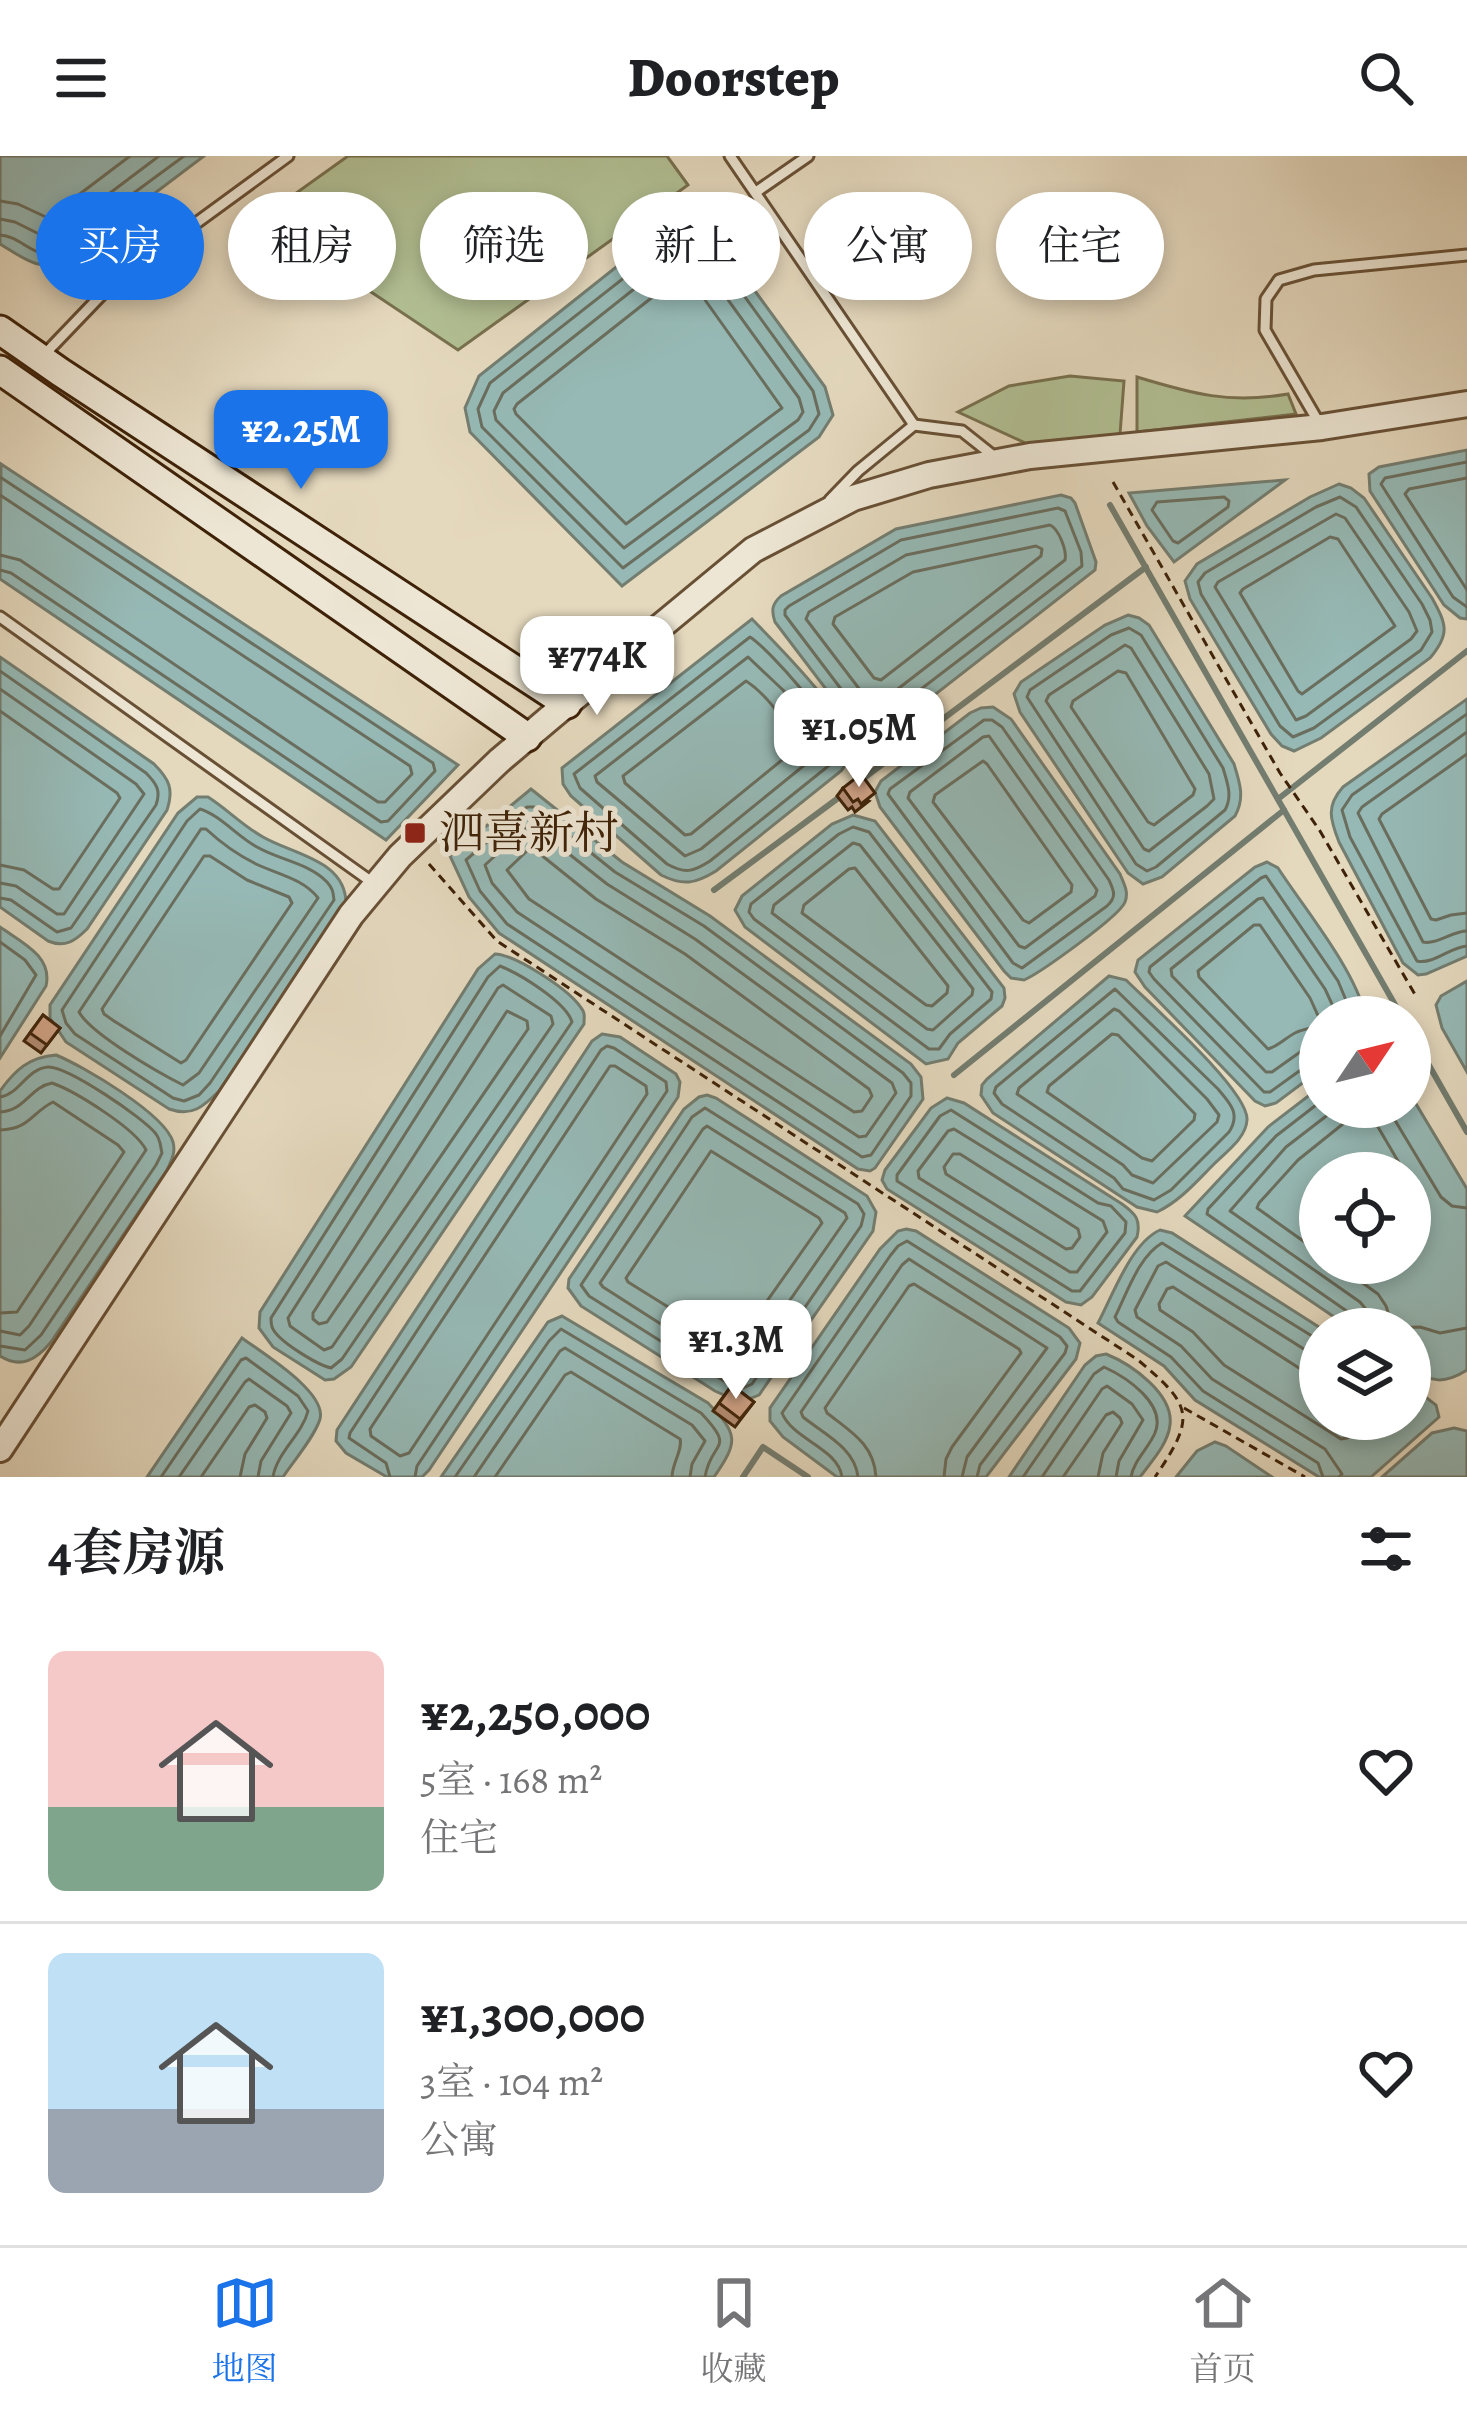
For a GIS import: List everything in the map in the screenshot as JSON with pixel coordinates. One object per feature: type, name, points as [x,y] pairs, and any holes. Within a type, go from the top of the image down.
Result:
[{"type":"main road","points":[[0,331],[567,704]]},
{"type":"main road","points":[[0,370],[527,737]]},
{"type":"street","points":[[0,1449],[338,934],[376,885],[412,844],[527,737],[753,550],[853,498],[929,475],[1030,456],[1322,428],[1467,404]]},
{"type":"lane","points":[[40,359],[110,286],[288,156]]},
{"type":"lane","points":[[730,156],[755,192],[808,156]]},
{"type":"lane","points":[[780,228],[914,424],[962,431],[1000,462]]},
{"type":"lane","points":[[1322,428],[1265,329],[1266,299],[1279,280],[1314,270],[1467,255]]},
{"type":"lane","points":[[812,520],[858,470],[914,424]]},
{"type":"lane","points":[[0,617],[376,885]]},
{"type":"path","points":[[1113,482],[1280,773],[1416,996]]},
{"type":"path","points":[[412,844],[497,940],[1138,1360],[1174,1393],[1182,1407],[1179,1439],[1155,1477]]},
{"type":"path","points":[[1182,1407],[1305,1477]]},
{"type":"green space","points":[[348,156],[667,156],[688,185],[678,192],[612,192],[612,240],[588,257],[588,192],[420,192],[420,300],[528,300],[458,350],[383,300],[396,300],[396,192],[298,192]]},
{"type":"green space","points":[[1070,376],[1124,381],[1120,434],[1032,446],[958,412],[1009,386]]},
{"type":"green space","points":[[1137,377],[1211,396],[1288,394],[1296,414],[1137,432]]},
{"type":"water","points":[[0,156],[204,156],[156,192],[36,192],[36,263],[0,244]]},
{"type":"water","points":[[612,270],[612,300],[762,300],[825,387],[833,415],[819,437],[622,586],[470,432],[465,408],[479,376],[575,300],[588,300],[588,289]]},
{"type":"water","points":[[1467,450],[1467,619],[1444,605],[1370,491],[1369,474],[1379,467]]},
{"type":"water","points":[[1,464],[458,765],[386,840],[0,579]]},
{"type":"water","points":[[1285,480],[1174,562],[1129,493]]},
{"type":"water","points":[[1339,484],[1364,498],[1432,598],[1443,623],[1443,636],[1430,658],[1321,738],[1294,751],[1271,734],[1190,599],[1185,581],[1197,564]]},
{"type":"water","points":[[1061,495],[1075,503],[1095,570],[887,732],[869,738],[857,730],[775,622],[773,608],[781,596],[896,529]]},
{"type":"water","points":[[1128,615],[1149,625],[1234,764],[1240,790],[1235,816],[1162,877],[1143,884],[1128,873],[1020,712],[1014,694],[1021,682],[1105,625]]},
{"type":"water","points":[[752,619],[837,716],[851,746],[850,756],[841,771],[716,871],[695,881],[676,881],[661,875],[571,796],[563,784],[562,768]]},
{"type":"water","points":[[0,657],[154,764],[169,785],[167,810],[87,929],[65,943],[48,941],[0,907]]},
{"type":"water","points":[[1467,699],[1467,956],[1418,975],[1403,963],[1339,842],[1332,807],[1343,787]]},
{"type":"water","points":[[993,707],[1011,719],[1120,874],[1126,891],[1125,902],[1109,919],[1024,980],[1004,971],[880,807],[875,792],[881,781],[970,713]]},
{"type":"water","points":[[531,789],[622,862],[710,916],[911,1064],[921,1077],[923,1099],[875,1168],[858,1169],[499,933],[469,897],[450,856]]},
{"type":"water","points":[[197,797],[208,797],[263,837],[328,868],[344,890],[346,905],[219,1091],[202,1106],[184,1112],[169,1109],[66,1042],[50,1018],[50,1005],[178,813]]},
{"type":"water","points":[[853,815],[875,821],[1004,988],[1002,1006],[958,1043],[948,1059],[926,1064],[745,927],[735,910],[742,896],[832,824]]},
{"type":"water","points":[[1267,862],[1278,868],[1328,940],[1359,996],[1299,996],[1299,1086],[1265,1106],[1255,1101],[1135,972],[1138,960]]},
{"type":"water","points":[[0,927],[34,951],[47,975],[46,986],[0,1058]]},
{"type":"water","points":[[495,954],[527,966],[563,990],[583,1010],[584,1024],[351,1367],[325,1380],[273,1347],[259,1328],[260,1312],[478,969]]},
{"type":"water","points":[[1109,976],[1126,980],[1196,1048],[1232,1089],[1247,1120],[1229,1150],[1180,1197],[1157,1212],[1137,1207],[993,1113],[981,1095],[987,1079]]},
{"type":"water","points":[[1467,981],[1467,1072],[1442,1028],[1436,1005],[1441,996]]},
{"type":"water","points":[[602,1034],[620,1037],[676,1074],[678,1097],[429,1470],[422,1477],[387,1477],[346,1453],[336,1441],[337,1430],[592,1041]]},
{"type":"water","points":[[56,1055],[140,1105],[167,1131],[173,1153],[167,1170],[51,1342],[34,1358],[15,1362],[0,1356],[0,1091],[24,1066]]},
{"type":"water","points":[[707,1095],[867,1196],[876,1212],[873,1231],[759,1395],[747,1399],[715,1391],[581,1306],[568,1288],[569,1279],[684,1109]]},
{"type":"water","points":[[947,1098],[964,1103],[1122,1204],[1136,1218],[1137,1237],[1081,1305],[1066,1302],[887,1189],[882,1180],[885,1170],[931,1108]]},
{"type":"water","points":[[1299,1103],[1299,1128],[1430,1128],[1467,1189],[1467,1370],[1452,1378],[1431,1379],[1431,1308],[1321,1308],[1185,1216],[1268,1127]]},
{"type":"water","points":[[906,1229],[1069,1328],[1080,1343],[1076,1359],[986,1477],[837,1477],[783,1437],[770,1421],[770,1408],[880,1249]]},
{"type":"water","points":[[1160,1230],[1172,1233],[1299,1314],[1299,1440],[1413,1440],[1371,1477],[1319,1477],[1195,1400],[1164,1366],[1098,1323],[1132,1258]]},
{"type":"water","points":[[562,1316],[708,1403],[732,1438],[714,1477],[441,1477],[548,1322]]},
{"type":"water","points":[[242,1338],[314,1397],[320,1419],[314,1433],[283,1477],[147,1477]]},
{"type":"water","points":[[1106,1354],[1149,1382],[1169,1413],[1166,1439],[1140,1477],[1009,1477],[1085,1365]]},
{"type":"water","points":[[1431,1401],[1436,1405],[1439,1417],[1431,1424]]},
{"type":"water","points":[[1454,1428],[1467,1431],[1467,1477],[1382,1477],[1424,1440],[1431,1440],[1432,1433]]},
{"type":"water","points":[[1215,1442],[1272,1477],[1176,1477],[1197,1451]]},
{"type":"building","points":[[861,774],[875,793],[861,804],[858,799],[853,802],[843,788]]},
{"type":"building","points":[[43,1015],[60,1028],[47,1045],[30,1033]]},
{"type":"building","points":[[732,1385],[754,1402],[740,1419],[719,1403]]},
{"type":"waterway","points":[[1110,505],[1390,996]]},
{"type":"waterway","points":[[860,781],[1146,567]]},
{"type":"waterway","points":[[1278,799],[1467,651]]},
{"type":"waterway","points":[[714,890],[845,793]]},
{"type":"waterway","points":[[954,1075],[1284,810]]},
{"type":"waterway","points":[[1431,1069],[1467,1132]]},
{"type":"waterway","points":[[743,1477],[763,1447],[808,1477]]},
{"type":"place","name":"泗喜新村","points":[[415,833]]}]
